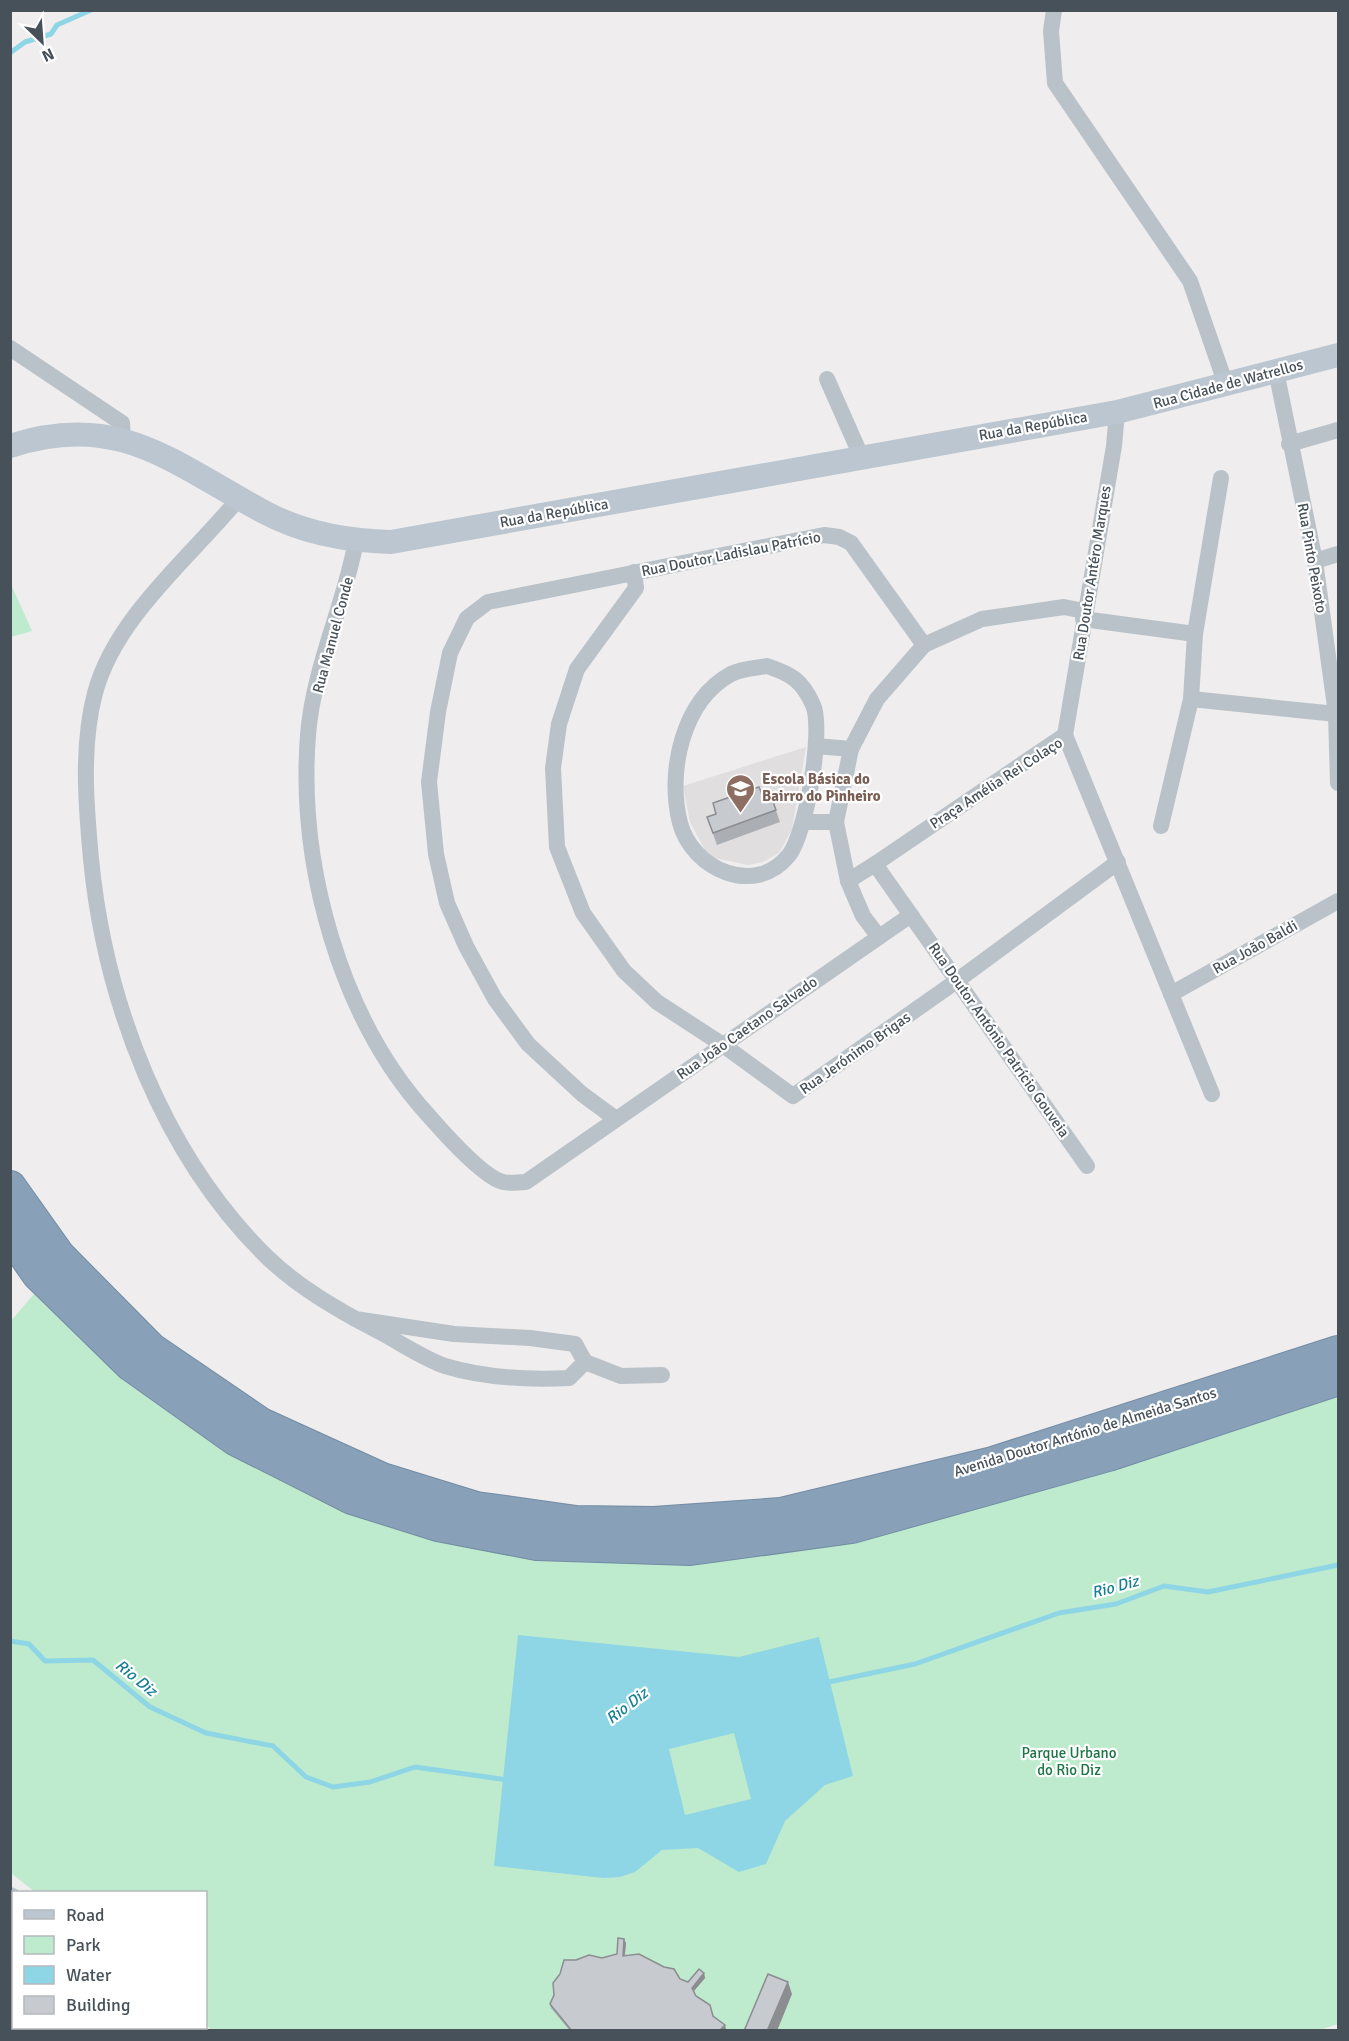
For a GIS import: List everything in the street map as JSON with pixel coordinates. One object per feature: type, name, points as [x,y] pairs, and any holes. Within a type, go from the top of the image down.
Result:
[{"type":"highway","name":"Avenida Doutor António de Almeida Santos","points":[[10,1187],[59,1256],[151,1349],[261,1424],[382,1479],[476,1508],[576,1522],[654,1522],[781,1514],[993,1463],[1338,1352]]},
{"type":"highway","name":"Avenida Doutor António de Almeida Santos","points":[[10,1234],[38,1274],[130,1365],[235,1439],[352,1498],[438,1525],[537,1544],[690,1549],[852,1527],[1108,1455],[1338,1379]]},
{"type":"street","points":[[1054,10],[1051,31],[1055,83],[1190,281],[1226,385]]},
{"type":"street","points":[[10,348],[122,423],[123,439]]},
{"type":"street","name":"Rua Cidade de Watrellos","points":[[1117,412],[1338,355]]},
{"type":"street","name":"Rua Pinto Peixoto","points":[[1276,371],[1289,444],[1315,561],[1336,714],[1338,783]]},
{"type":"street","points":[[827,379],[861,456]]},
{"type":"street","name":"Rua da República","points":[[10,446],[53,435],[77,433],[123,439],[171,458],[265,513],[308,531],[356,541],[391,542],[861,456],[1117,412]]},
{"type":"street","name":"Rua Doutor Antéro Marques","points":[[1065,735],[1117,412]]},
{"type":"street","points":[[1289,444],[1338,430]]},
{"type":"street","points":[[1161,826],[1191,699],[1195,634],[1221,478]]},
{"type":"street","points":[[240,497],[210,534],[128,623],[109,657],[95,692],[86,766],[94,885],[117,993],[153,1090],[209,1190],[237,1225],[269,1259],[312,1292],[355,1319],[444,1365],[527,1380],[569,1378],[585,1362]]},
{"type":"street","name":"Rua Doutor Ladislau Patrício","points":[[616,1119],[582,1094],[528,1044],[495,999],[466,946],[447,903],[436,854],[429,782],[438,712],[450,653],[467,618],[488,602],[824,535],[839,537],[851,543],[924,645]]},
{"type":"street","name":"Rua Manuel Conde","points":[[356,541],[350,575],[322,664],[308,735],[309,829],[317,884],[339,966],[375,1040],[417,1103],[464,1154],[502,1182],[526,1182],[616,1119]]},
{"type":"street","points":[[1315,561],[1338,554]]},
{"type":"street","points":[[634,572],[636,588],[577,669],[559,724],[553,768],[558,847],[583,913],[624,971],[657,1002],[723,1045]]},
{"type":"street","points":[[910,915],[879,937],[863,916],[848,881],[836,822],[851,749],[877,699],[924,645],[982,619],[1064,607],[1084,615],[1195,634]]},
{"type":"street","points":[[767,666],[794,675],[814,706],[816,746],[804,822],[789,855],[764,874],[736,877],[709,866],[682,832],[676,805],[675,772],[686,726],[704,696],[732,673],[767,666]]},
{"type":"street","points":[[1191,699],[1336,714]]},
{"type":"street","name":"Praça Amélia Rei Colaço","points":[[874,864],[1065,735],[1212,1094]]},
{"type":"street","points":[[816,746],[851,749]]},
{"type":"street","points":[[804,822],[836,822]]},
{"type":"street","points":[[958,980],[1118,862]]},
{"type":"street","points":[[848,881],[874,864]]},
{"type":"street","name":"Rua Doutor António Patrício Gouveia","points":[[874,864],[1087,1166]]},
{"type":"street","name":"Rua João Baldi","points":[[1171,994],[1338,901]]},
{"type":"street","name":"Rua João Caetano Salvado","points":[[616,1119],[879,937]]},
{"type":"street","name":"Rua Jerónimo Brigas","points":[[723,1045],[793,1096],[958,980]]},
{"type":"street","points":[[355,1319],[454,1334],[530,1338],[575,1344],[585,1362],[621,1376],[662,1375]]},
{"type":"shaded area","name":"Escola Básica do Bairro do Pinheiro","points":[[806,747],[792,829],[779,853],[763,862],[748,865],[715,858],[705,850],[690,822],[683,786]]},
{"type":"green space","points":[[10,582],[32,631],[11,637],[10,637]]},
{"type":"green space","name":"Parque Urbano do Rio Diz","points":[[34,1294],[120,1378],[226,1453],[346,1512],[535,1559],[1338,1395],[1338,2024],[1319,2030],[212,2030],[207,2026],[207,1891],[34,1891],[11,1873],[10,1322]]},
{"type":"water","points":[[518,1635],[739,1657],[819,1637],[853,1776],[825,1785],[785,1821],[766,1864],[739,1872],[698,1848],[662,1850],[635,1872],[620,1877],[603,1878],[494,1866]],"holes":[[[734,1733],[751,1799],[685,1815],[669,1749]]]},
{"type":"building","points":[[759,787],[764,799],[771,796],[776,810],[713,833],[707,817],[716,814],[713,803]]},
{"type":"building","points":[[618,1938],[624,1939],[623,1956],[639,1954],[664,1967],[674,1969],[680,1979],[688,1982],[699,1969],[704,1973],[692,1988],[696,1996],[710,2005],[713,2016],[725,2025],[719,2031],[572,2031],[550,2004],[554,1995],[553,1983],[560,1974],[564,1960],[576,1960],[589,1955],[602,1958],[617,1954]]},
{"type":"building","points":[[768,1974],[788,1982],[767,2031],[744,2031]]},
{"type":"waterway","points":[[10,53],[25,42],[51,34],[57,25],[91,10]]},
{"type":"waterway","name":"Rio Diz","points":[[824,1683],[915,1664],[1059,1613],[1116,1604],[1164,1586],[1208,1592],[1338,1565]]},
{"type":"waterway","name":"Rio Diz","points":[[10,1641],[29,1644],[45,1661],[93,1660],[150,1707],[206,1733],[273,1746],[306,1777],[333,1787],[370,1782],[415,1767],[508,1780]]},
{"type":"place","name":"Escola Básica do Bairro do Pinheiro","points":[[741,814]]}]
